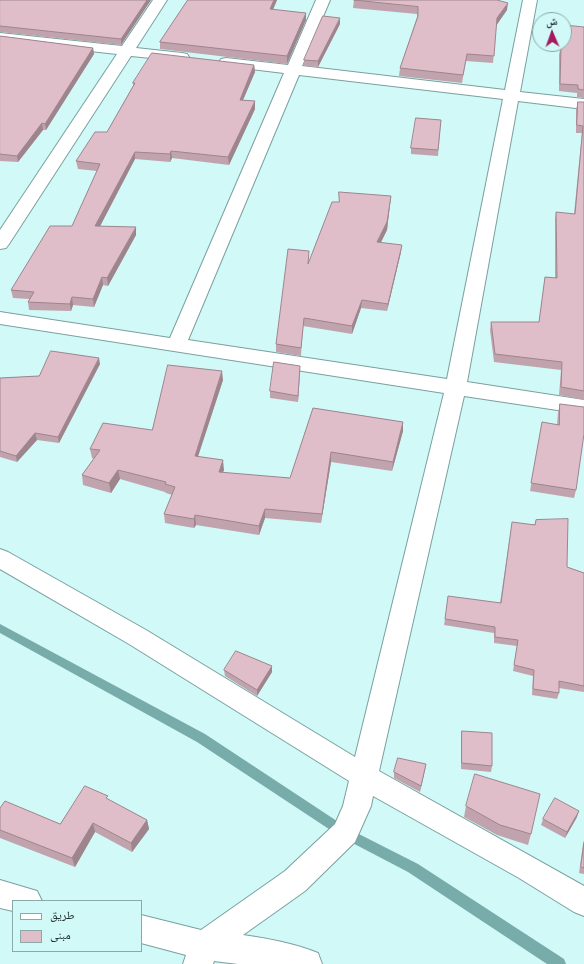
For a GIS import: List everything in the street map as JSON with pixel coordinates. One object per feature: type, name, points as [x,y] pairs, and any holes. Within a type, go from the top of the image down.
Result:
[{"type":"street","points":[[0,244],[160,0]]},
{"type":"street","points":[[177,344],[323,0]]},
{"type":"street","points":[[201,954],[295,881],[344,833],[357,806],[456,388],[530,0]]},
{"type":"street","points":[[0,37],[195,59]]},
{"type":"street","points":[[210,61],[584,104]]},
{"type":"street","points":[[0,318],[584,407]]},
{"type":"street","points":[[0,558],[64,592],[364,776],[549,879],[584,902]]},
{"type":"street","points":[[0,894],[23,900]]},
{"type":"street","points":[[142,929],[201,954],[274,954],[307,964]]},
{"type":"building","points":[[0,0],[147,0],[121,39],[0,26]]},
{"type":"building","points":[[188,0],[274,0],[270,9],[306,13],[287,56],[160,42]]},
{"type":"building","points":[[354,0],[497,0],[508,3],[497,18],[494,56],[467,54],[463,75],[400,68],[418,16],[418,7]]},
{"type":"building","points":[[323,16],[340,18],[318,61],[304,60]]},
{"type":"building","points":[[572,26],[584,27],[584,90],[578,89],[578,85],[560,84],[561,52],[572,52]]},
{"type":"building","points":[[0,36],[93,48],[45,124],[42,123],[17,156],[0,154]]},
{"type":"building","points":[[152,53],[254,65],[240,100],[255,101],[228,157],[171,151],[170,154],[135,152],[95,226],[136,227],[107,278],[102,277],[93,299],[72,297],[70,304],[28,302],[34,292],[11,290],[50,226],[72,226],[100,164],[76,161],[95,132],[107,132],[135,83],[133,83]]},
{"type":"building","points":[[578,102],[584,102],[584,391],[561,387],[562,362],[495,354],[491,322],[539,322],[545,277],[557,278],[556,212],[575,214],[583,126],[577,125]]},
{"type":"building","points":[[416,118],[441,120],[438,150],[411,148]]},
{"type":"building","points":[[339,192],[391,196],[387,222],[377,242],[402,245],[388,304],[362,300],[352,326],[304,318],[301,348],[276,344],[288,249],[309,251],[308,264],[332,202],[339,202]]},
{"type":"building","points":[[51,351],[99,358],[58,437],[35,433],[16,456],[0,451],[0,378],[39,376]]},
{"type":"building","points":[[274,362],[300,366],[298,396],[270,391]]},
{"type":"building","points":[[168,365],[222,371],[195,456],[223,460],[219,472],[290,478],[313,408],[403,422],[393,462],[331,452],[322,514],[265,509],[259,526],[195,515],[194,519],[164,514],[175,487],[165,484],[166,482],[118,470],[109,483],[82,475],[100,450],[90,449],[103,423],[152,430]]},
{"type":"building","points":[[560,404],[584,407],[584,434],[576,490],[531,483],[542,422],[559,425]]},
{"type":"building","points":[[568,519],[567,567],[584,573],[584,686],[559,681],[559,693],[533,689],[534,670],[514,665],[518,640],[495,637],[495,627],[445,619],[448,596],[501,603],[512,522],[535,525],[536,520]]},
{"type":"building","points":[[236,651],[272,666],[257,690],[224,670]]},
{"type":"building","points":[[462,731],[492,733],[492,766],[462,763]]},
{"type":"building","points":[[398,758],[426,764],[421,786],[394,772]]},
{"type":"building","points":[[475,774],[540,794],[531,834],[500,825],[466,806]]},
{"type":"building","points":[[85,786],[108,796],[106,798],[147,820],[131,843],[93,823],[72,858],[0,830],[0,808],[5,801],[60,824]]},
{"type":"building","points":[[555,798],[579,811],[567,832],[543,819]]},
{"type":"building","points":[[584,843],[584,868],[581,867]]},
{"type":"waterway","points":[[0,628],[201,738],[345,833],[413,868],[559,964]]}]
